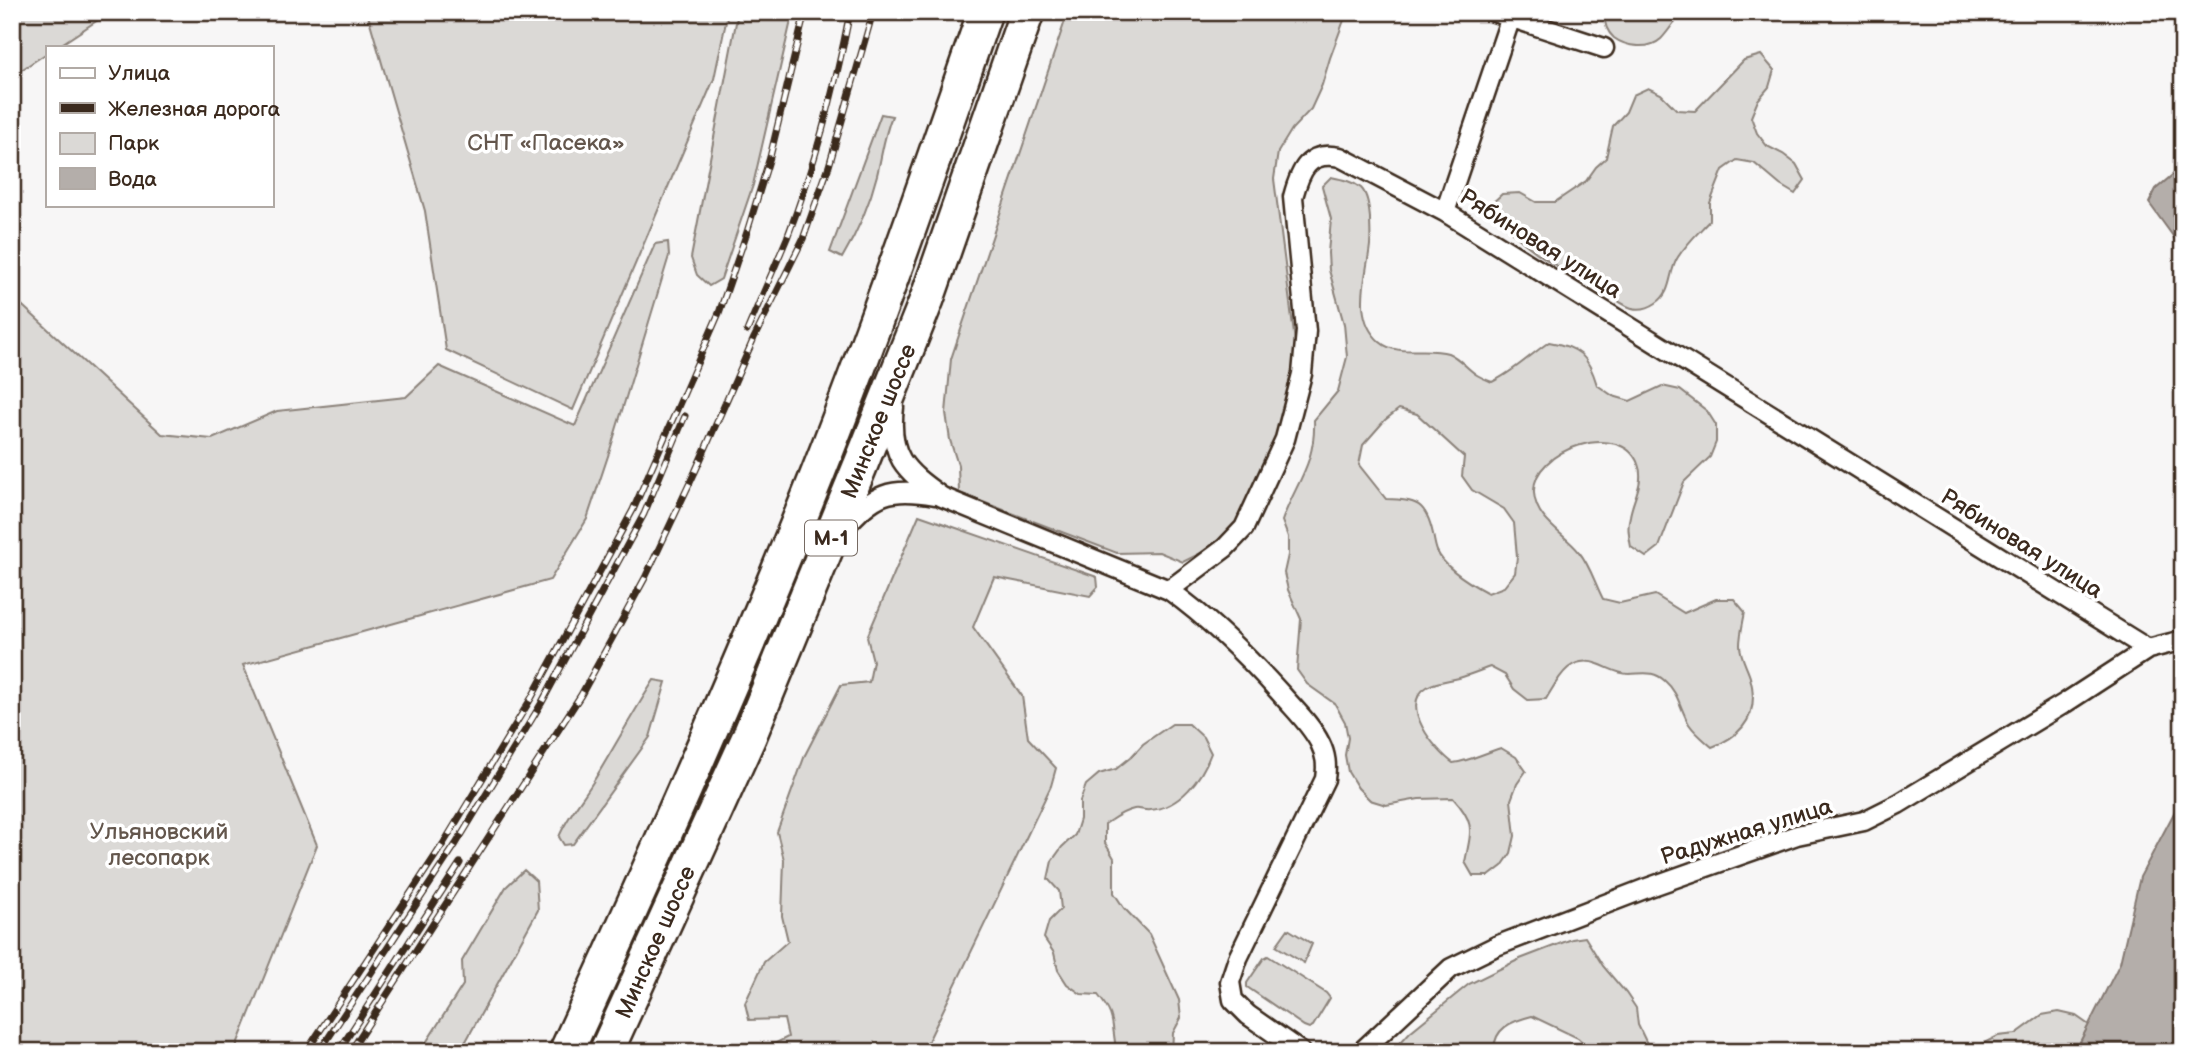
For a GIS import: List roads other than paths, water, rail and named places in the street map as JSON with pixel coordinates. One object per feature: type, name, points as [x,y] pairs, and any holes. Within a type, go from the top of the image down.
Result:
[{"type":"highway","name":"Минское шоссе","points":[[566,1052],[714,722],[778,571],[886,292],[985,12]]},
{"type":"highway","name":"Минское шоссе","points":[[606,1052],[749,737],[898,371],[932,285],[1027,12]]},
{"type":"street","points":[[1445,212],[1503,15],[1604,48]]},
{"type":"street","name":"Рябиновая улица","points":[[1169,590],[1225,548],[1244,528],[1285,439],[1302,374],[1306,331],[1293,197],[1298,178],[1306,164],[1328,154],[1340,157],[1445,212],[2148,649]]},
{"type":"street","points":[[898,371],[893,434],[904,466],[912,476],[942,496],[1169,590],[1199,611],[1260,670],[1305,720],[1320,742],[1327,761],[1325,779],[1238,958],[1230,982],[1233,1000],[1248,1015],[1301,1052]]},
{"type":"street","points":[[820,563],[834,539],[854,517],[883,495],[904,492],[942,496]]},
{"type":"street","name":"Радужная улица","points":[[1361,1052],[1451,968],[1496,946],[1647,888],[1797,835],[1864,821],[1898,804],[2148,649],[2183,639]]},
{"type":"water","points":[[2183,166],[2183,250],[2149,203],[2156,189]]},
{"type":"water","points":[[2183,796],[2183,1052],[2075,1052],[2120,963],[2140,877]]},
{"type":"railway","points":[[306,1052],[443,844],[532,697],[633,510],[719,313],[747,232],[770,157],[805,12]]},
{"type":"railway","points":[[747,331],[787,238],[807,183],[831,98],[850,12]]},
{"type":"railway","points":[[350,1052],[581,695],[645,578],[754,338],[803,239],[829,166],[873,12]]},
{"type":"railway","points":[[319,1052],[456,844],[541,704],[644,514],[685,416]]},
{"type":"railway","points":[[338,1052],[460,863]]},
{"type":"park label","name":"СНТ «Пасека»","points":[[546,142]]},
{"type":"park label","name":"Ульяновский лесопарк","points":[[159,844]]}]
